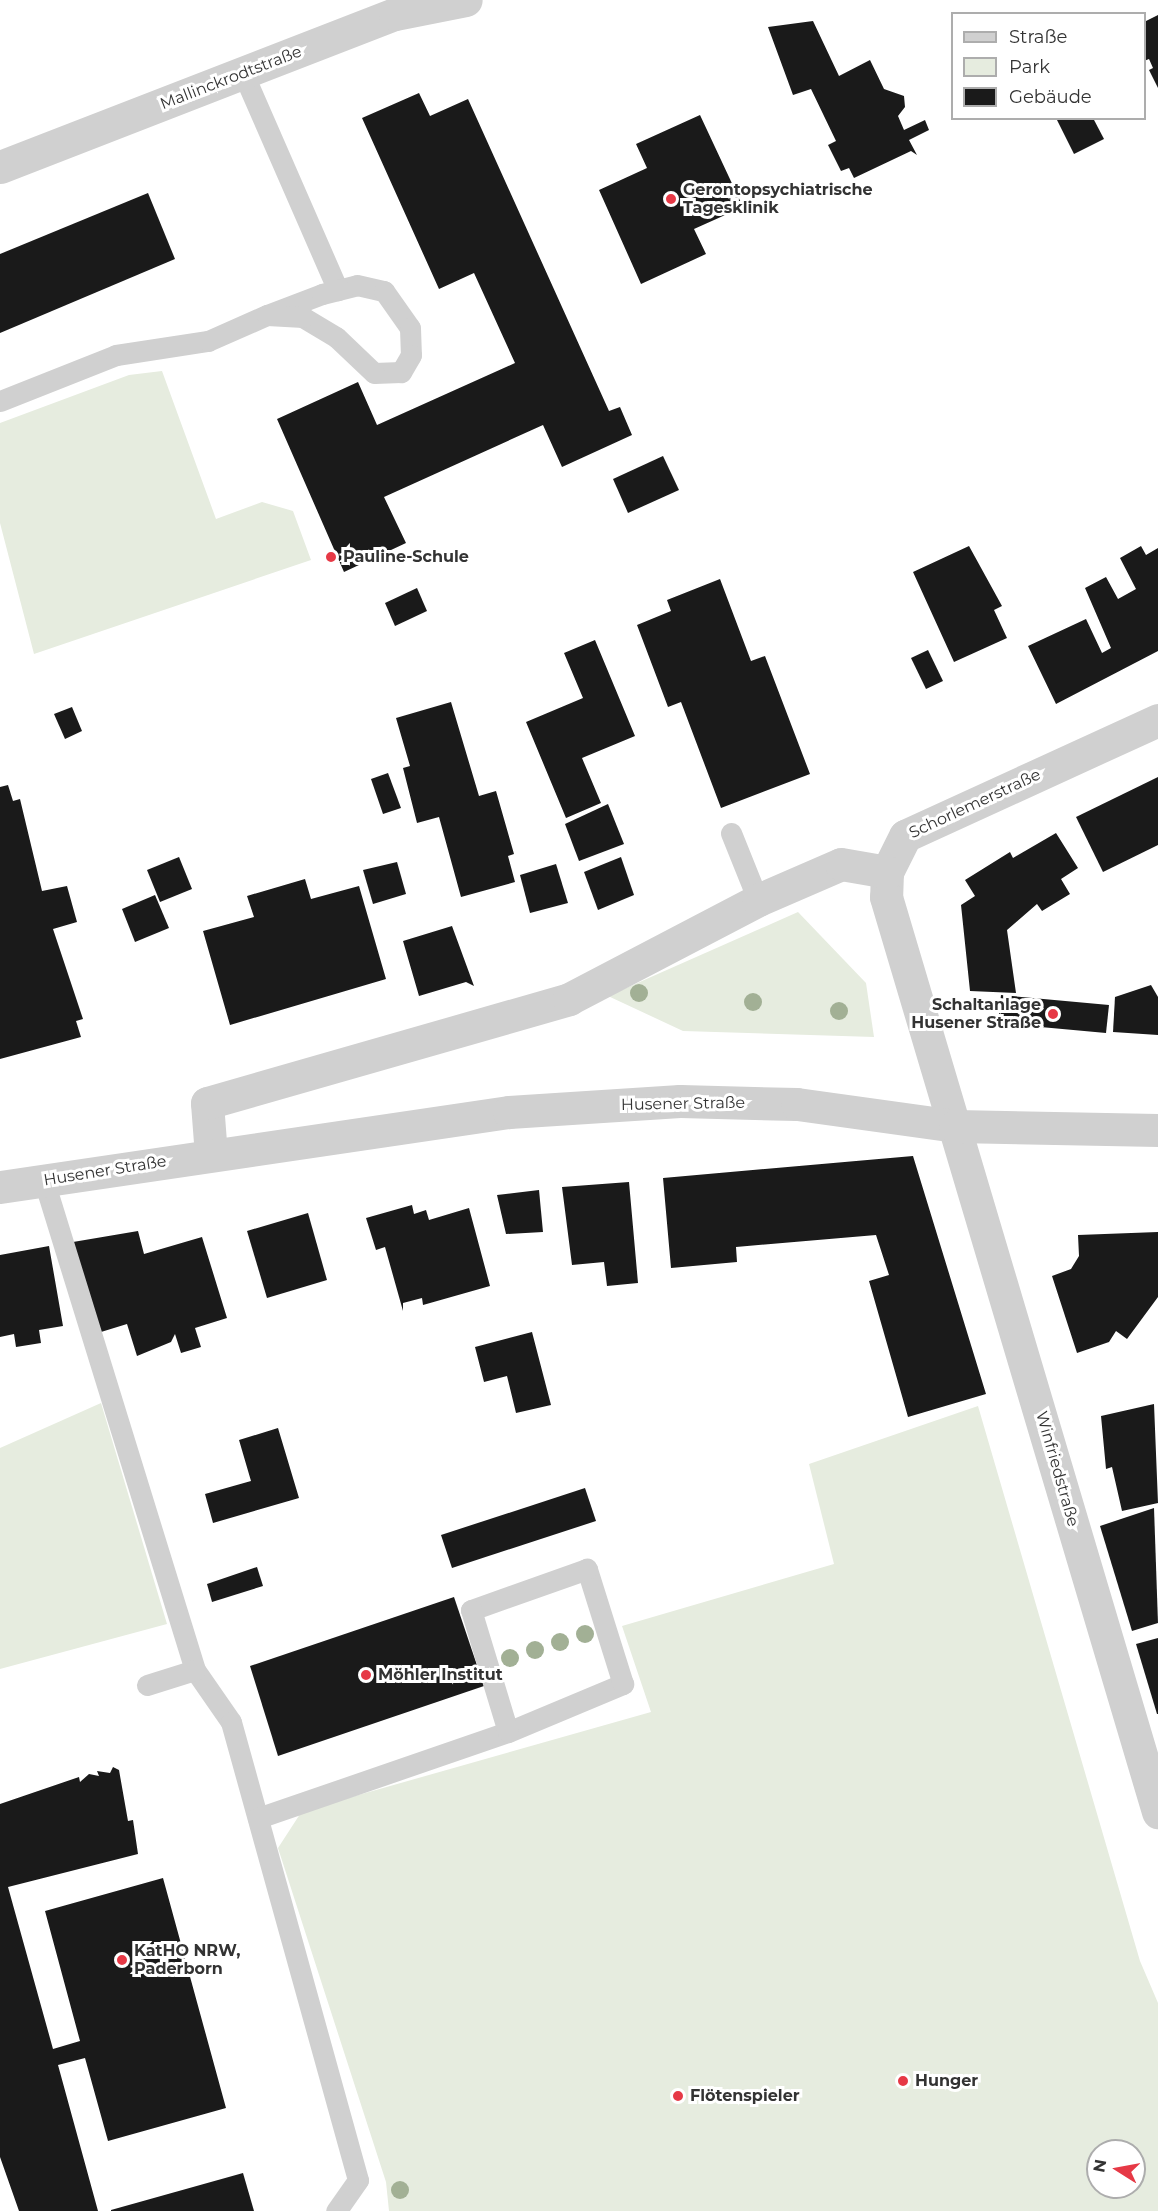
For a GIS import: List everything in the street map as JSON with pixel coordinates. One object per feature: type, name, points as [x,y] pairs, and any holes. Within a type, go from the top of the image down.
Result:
[{"type":"street","name":"Mallinckrodtstraße","points":[[0,167],[395,14],[466,0]]},
{"type":"street","name":"Schorlemerstraße","points":[[955,1126],[886,897],[887,872],[905,836],[1158,720]]},
{"type":"street","points":[[211,1155],[207,1103],[569,999],[758,900],[840,864],[887,872]]},
{"type":"street","name":"Husener Straße","points":[[0,1187],[509,1112],[680,1101],[797,1104],[955,1126],[1158,1130]]},
{"type":"street","name":"Winfriedstraße","points":[[955,1126],[1158,1812]]},
{"type":"lane","points":[[243,74],[338,290]]},
{"type":"lane","points":[[0,401],[116,355],[208,341],[267,315],[357,285],[384,291],[414,341],[401,372],[374,373],[336,337],[303,317],[267,315]]},
{"type":"lane","points":[[731,833],[758,900]]},
{"type":"lane","points":[[44,1181],[195,1670],[231,1722],[358,2180],[336,2211]]},
{"type":"lane","points":[[258,1818],[508,1732],[623,1684],[587,1569],[471,1610],[508,1732]]},
{"type":"lane","points":[[147,1685],[195,1670]]},
{"type":"green space","points":[[162,371],[216,519],[262,502],[293,511],[311,560],[34,654],[0,523],[0,423],[129,375]]},
{"type":"green space","points":[[798,912],[866,983],[874,1037],[683,1031],[608,996]]},
{"type":"green space","points":[[101,1403],[167,1624],[0,1669],[0,1448]]},
{"type":"green space","points":[[978,1406],[1140,1961],[1158,2003],[1158,2211],[389,2211],[386,2182],[278,1848],[302,1811],[651,1712],[622,1626],[834,1564],[809,1464]]},
{"type":"building","points":[[1158,15],[1158,88],[1149,70],[1153,68],[1149,59],[1146,60],[1146,21]]},
{"type":"building","points":[[813,21],[839,76],[870,60],[884,89],[904,96],[905,107],[898,116],[904,130],[925,120],[929,130],[909,140],[917,155],[911,151],[854,178],[849,168],[841,171],[828,145],[836,141],[811,89],[793,95],[768,27]]},
{"type":"building","points":[[419,93],[430,116],[468,99],[609,411],[620,407],[632,435],[562,467],[543,425],[384,497],[406,543],[344,572],[277,419],[358,382],[377,425],[515,363],[474,273],[439,289],[362,118]]},
{"type":"building","name":"Gerontopsychiatrische Tagesklinik","points":[[700,115],[743,207],[694,229],[706,254],[641,284],[599,190],[647,168],[636,144]]},
{"type":"building","points":[[1057,120],[1094,120],[1104,139],[1074,154]]},
{"type":"building","points":[[148,193],[175,259],[0,333],[0,254]]},
{"type":"building","points":[[663,456],[679,490],[628,513],[613,479]]},
{"type":"building","points":[[969,546],[1002,606],[994,610],[1007,638],[954,662],[913,572]]},
{"type":"building","points":[[1141,546],[1146,555],[1158,548],[1158,651],[1056,704],[1028,646],[1086,619],[1102,653],[1111,648],[1085,588],[1106,577],[1118,599],[1136,589],[1120,558]]},
{"type":"building","points":[[720,579],[751,661],[765,656],[810,774],[721,808],[681,702],[668,707],[637,625],[671,611],[667,600]]},
{"type":"building","points":[[417,588],[427,611],[395,626],[385,603]]},
{"type":"building","points":[[595,640],[635,736],[582,758],[601,803],[566,818],[526,722],[583,698],[564,653]]},
{"type":"building","points":[[928,650],[943,681],[926,689],[911,658]]},
{"type":"building","points":[[451,702],[479,796],[496,791],[514,854],[508,856],[515,882],[461,897],[439,817],[417,823],[403,768],[410,766],[396,718]]},
{"type":"building","points":[[72,707],[82,731],[65,739],[54,714]]},
{"type":"building","points":[[388,773],[401,808],[383,814],[371,779]]},
{"type":"building","points":[[1158,777],[1158,845],[1103,872],[1076,817]]},
{"type":"building","points":[[8,785],[13,801],[20,799],[42,891],[67,886],[77,922],[53,929],[83,1019],[76,1021],[81,1037],[0,1059],[0,787]]},
{"type":"building","points":[[608,804],[624,844],[579,861],[565,824]]},
{"type":"building","points":[[1056,833],[1078,868],[1061,879],[1070,894],[1042,911],[1037,904],[1007,930],[1016,993],[970,991],[961,905],[975,896],[965,880],[1010,852],[1013,858]]},
{"type":"building","points":[[179,857],[192,889],[160,902],[147,870]]},
{"type":"building","points":[[621,857],[634,895],[598,910],[584,872]]},
{"type":"building","points":[[397,862],[406,894],[373,904],[363,870]]},
{"type":"building","points":[[556,864],[568,903],[530,913],[520,875]]},
{"type":"building","points":[[305,879],[311,899],[359,886],[386,979],[230,1025],[203,931],[254,917],[247,896]]},
{"type":"building","points":[[155,895],[169,928],[135,942],[122,909]]},
{"type":"building","points":[[452,926],[474,986],[466,982],[419,996],[403,941]]},
{"type":"building","points":[[1151,985],[1158,997],[1158,1035],[1113,1032],[1115,997]]},
{"type":"building","name":"Schaltanlage Husener Straße","points":[[1001,995],[1109,1005],[1106,1033],[998,1023]]},
{"type":"building","points":[[913,1156],[986,1394],[908,1417],[869,1281],[889,1275],[876,1235],[736,1247],[737,1262],[671,1268],[663,1178]]},
{"type":"building","points":[[629,1182],[638,1283],[607,1286],[604,1262],[572,1265],[562,1187]]},
{"type":"building","points":[[539,1190],[543,1232],[506,1234],[497,1195]]},
{"type":"building","points":[[412,1205],[414,1214],[426,1210],[429,1220],[469,1208],[490,1286],[423,1305],[422,1298],[403,1303],[403,1311],[385,1247],[376,1250],[366,1218]]},
{"type":"building","points":[[308,1213],[327,1280],[267,1298],[247,1231]]},
{"type":"building","points":[[138,1231],[144,1254],[202,1237],[227,1318],[195,1328],[201,1347],[181,1353],[175,1334],[171,1342],[137,1356],[127,1324],[101,1332],[73,1242]]},
{"type":"building","points":[[1158,1232],[1158,1297],[1127,1339],[1116,1331],[1109,1342],[1077,1353],[1052,1276],[1071,1269],[1079,1256],[1078,1235]]},
{"type":"building","points":[[49,1246],[63,1326],[39,1330],[41,1343],[16,1347],[14,1334],[0,1337],[0,1255]]},
{"type":"building","points":[[532,1332],[551,1405],[516,1413],[507,1376],[484,1382],[475,1347]]},
{"type":"building","points":[[1154,1404],[1158,1503],[1122,1511],[1112,1467],[1106,1469],[1101,1416]]},
{"type":"building","points":[[278,1428],[299,1498],[213,1523],[205,1494],[251,1481],[239,1440]]},
{"type":"building","points":[[585,1488],[596,1521],[452,1568],[441,1535]]},
{"type":"building","points":[[1154,1508],[1158,1623],[1132,1631],[1100,1526]]},
{"type":"building","points":[[257,1567],[263,1586],[212,1602],[207,1584]]},
{"type":"building","name":"Möhler Institut","points":[[454,1597],[484,1686],[278,1756],[250,1666]]},
{"type":"building","points":[[1158,1638],[1158,1714],[1157,1714],[1136,1644]]},
{"type":"building","name":"KatHO NRW, Paderborn","points":[[113,1767],[119,1770],[128,1821],[133,1820],[138,1854],[8,1887],[53,2049],[80,2041],[45,1911],[163,1878],[226,2108],[108,2141],[85,2058],[58,2065],[98,2211],[19,2211],[0,2157],[0,1804],[79,1777],[80,1782],[89,1774],[99,1776],[97,1771],[110,1773]]},
{"type":"building","points":[[243,2173],[254,2211],[111,2211],[111,2210]]},
{"type":"place","name":"Gerontopsychiatrische Tagesklinik","points":[[671,199]]},
{"type":"place","name":"Pauline-Schule","points":[[331,557]]},
{"type":"place","name":"Schaltanlage Husener Straße","points":[[1053,1014]]},
{"type":"place","name":"Möhler Institut","points":[[366,1675]]},
{"type":"place","name":"KatHO NRW, Paderborn","points":[[122,1960]]},
{"type":"place","name":"Hunger","points":[[903,2081]]},
{"type":"place","name":"Flötenspieler","points":[[678,2096]]}]
